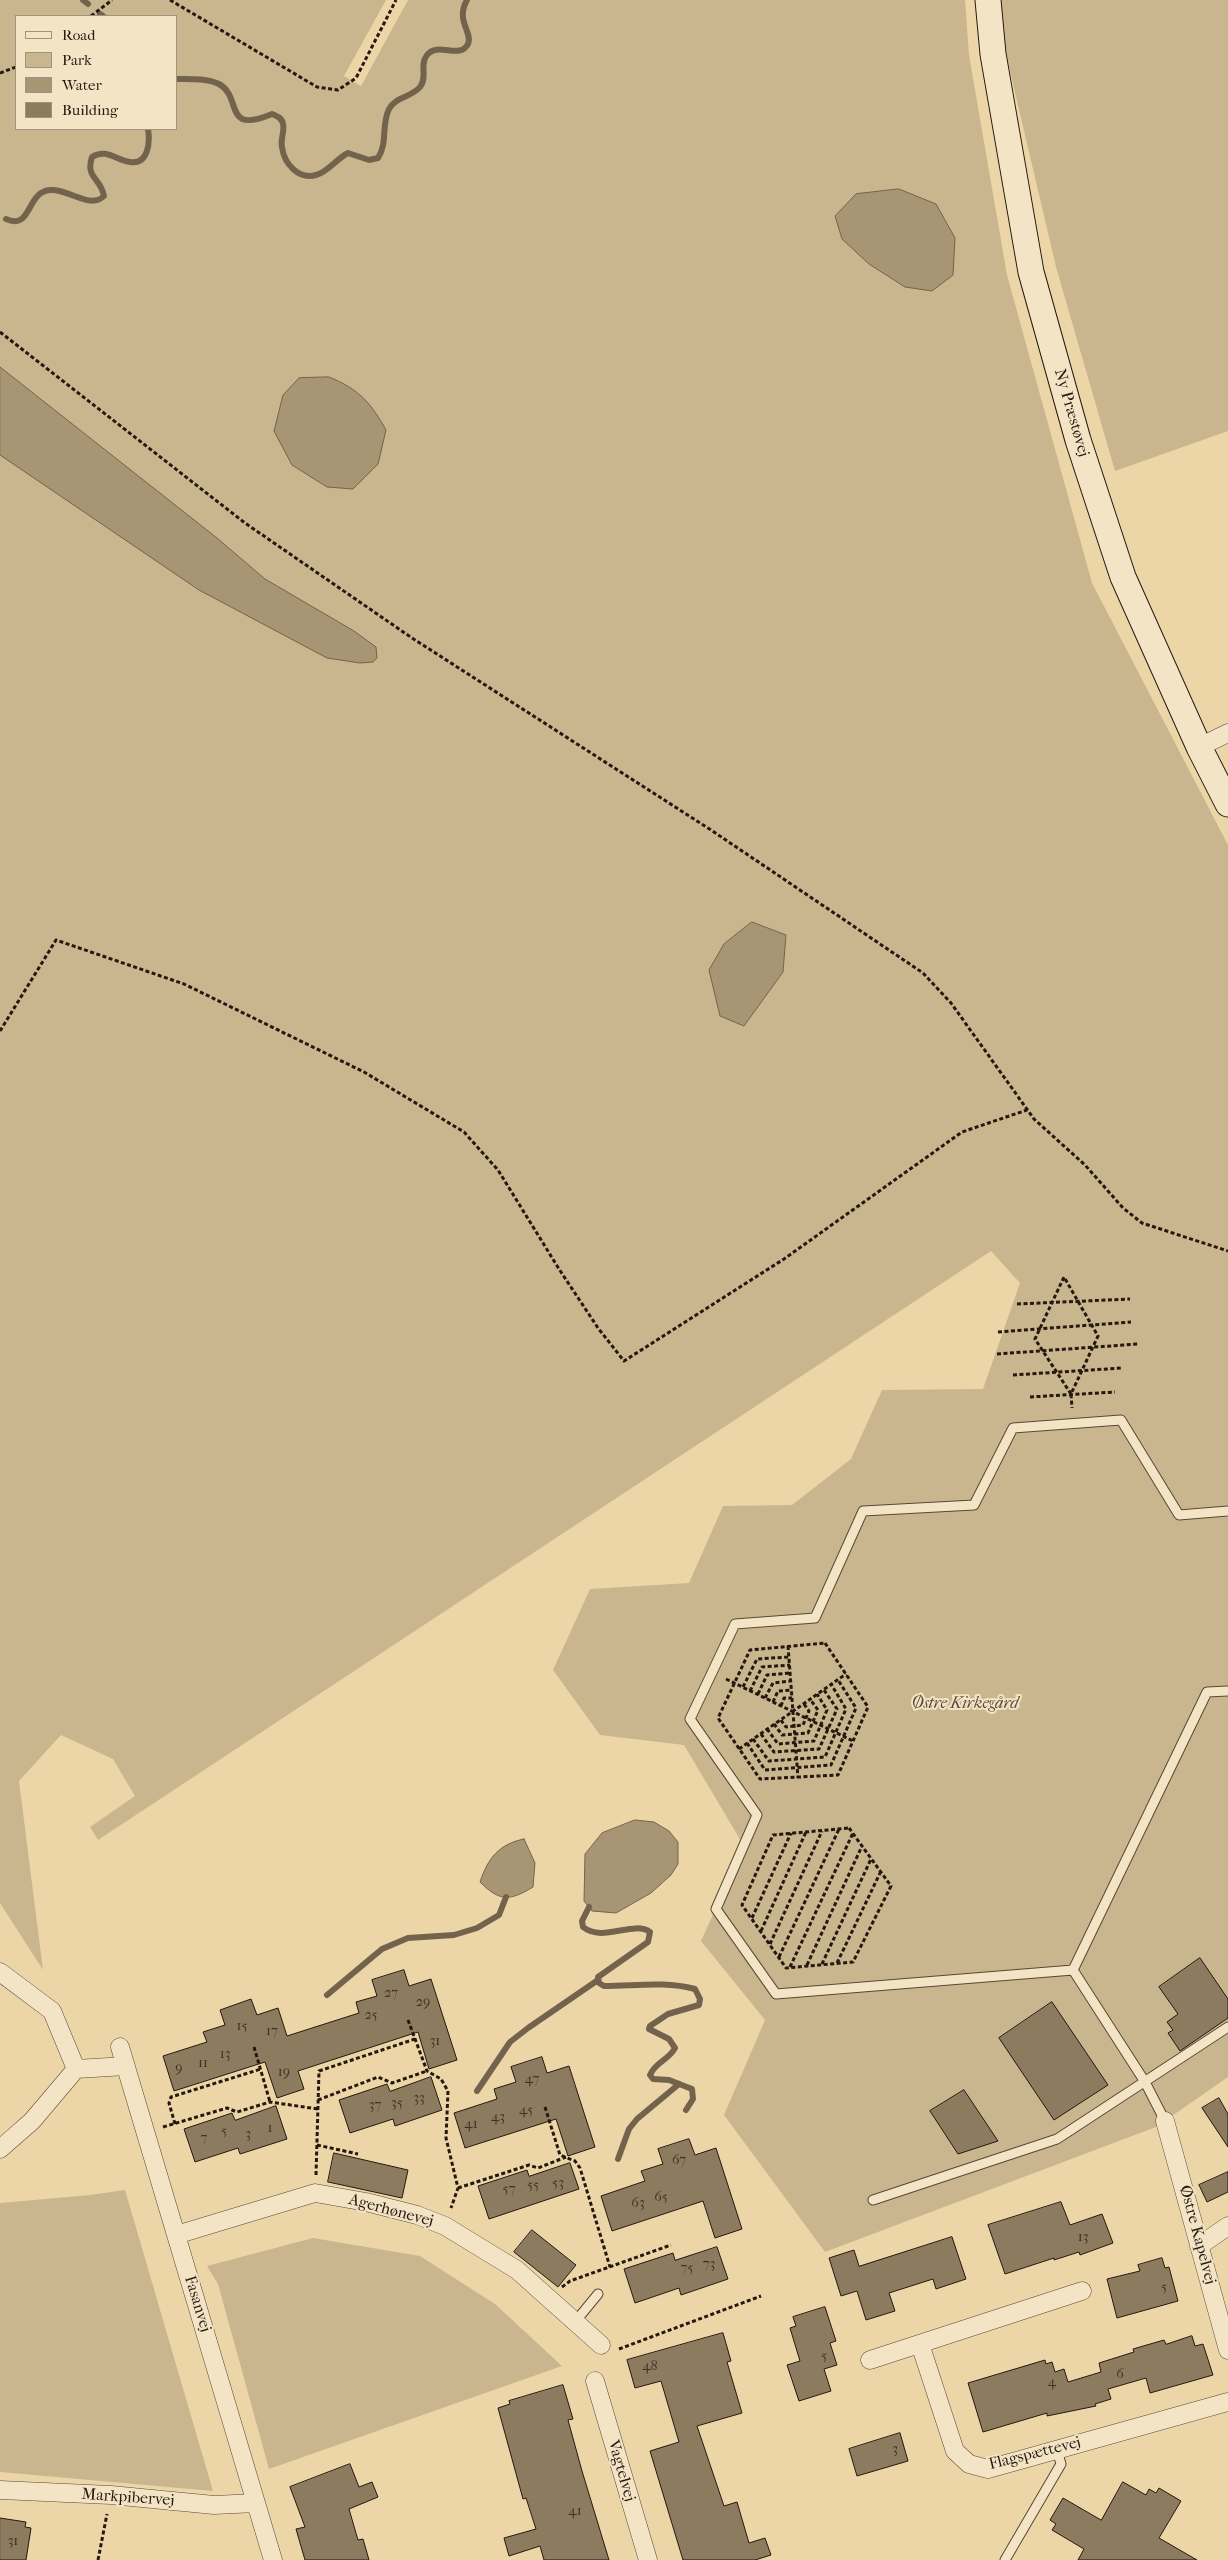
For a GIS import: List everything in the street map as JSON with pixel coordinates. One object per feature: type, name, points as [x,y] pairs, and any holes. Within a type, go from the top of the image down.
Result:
[{"type":"street","name":"Ny Præstøvej","points":[[988,0],[993,54],[1031,272],[1078,440],[1123,577],[1199,747],[1228,804]]},
{"type":"street","points":[[1199,747],[1228,733]]},
{"type":"street","points":[[0,1972],[52,2011],[76,2069]]},
{"type":"street","name":"Fasanvej","points":[[120,2048],[273,2560]]},
{"type":"street","points":[[0,2149],[32,2121],[76,2069],[126,2066]]},
{"type":"street","name":"Østre Kapelvej","points":[[1165,2121],[1228,2350]]},
{"type":"street","name":"Agerhønevej","points":[[176,2234],[315,2193],[366,2202],[445,2226],[517,2270],[601,2345]]},
{"type":"street","points":[[1199,2246],[1228,2226]]},
{"type":"street","points":[[870,2360],[1082,2290]]},
{"type":"street","name":"Flagspættevej","points":[[920,2344],[955,2451],[969,2464],[988,2469],[1228,2402]]},
{"type":"street","name":"Vagtelvej","points":[[594,2381],[648,2560]]},
{"type":"street","name":"Markpibervej","points":[[0,2490],[111,2495],[214,2505],[256,2503]]},
{"type":"lane","points":[[1073,1970],[776,1994],[716,1910],[757,1815],[690,1719],[735,1624],[815,1618],[863,1511],[974,1505],[1013,1428],[1122,1420],[1179,1515],[1228,1511]]},
{"type":"lane","points":[[1073,1970],[1207,1692],[1228,1690]]},
{"type":"lane","points":[[1073,1970],[1145,2082],[1165,2121]]},
{"type":"lane","points":[[873,2200],[1057,2139],[1228,2027]]},
{"type":"lane","points":[[575,2322],[598,2294]]},
{"type":"lane","points":[[1005,2560],[1061,2464],[1058,2450]]},
{"type":"path","points":[[92,15],[112,0]]},
{"type":"path","points":[[170,0],[317,88],[338,90],[356,78],[396,0]]},
{"type":"path","points":[[0,73],[15,67]]},
{"type":"path","points":[[0,332],[245,523],[420,643],[710,830],[923,972],[951,1003],[1027,1110],[1053,1137],[1085,1165],[1123,1208],[1142,1223],[1228,1251]]},
{"type":"path","points":[[0,1031],[56,940],[184,984],[364,1072],[464,1132],[498,1170],[558,1269],[598,1328],[624,1360],[784,1259],[962,1132],[1027,1110]]},
{"type":"path","points":[[1071,1394],[1035,1339],[1064,1277],[1098,1336],[1071,1394],[1073,1424]]},
{"type":"path","points":[[1017,1304],[1130,1300]]},
{"type":"path","points":[[998,1332],[1131,1322]]},
{"type":"path","points":[[997,1354],[1138,1344]]},
{"type":"path","points":[[1013,1375],[1122,1368]]},
{"type":"path","points":[[1030,1397],[1115,1392]]},
{"type":"path","points":[[826,1643],[868,1707],[838,1776],[760,1780],[718,1718],[750,1650],[788,1646],[826,1643]]},
{"type":"path","points":[[788,1646],[798,1778]]},
{"type":"path","points":[[743,1687],[757,1659],[789,1656]]},
{"type":"path","points":[[750,1691],[762,1667],[790,1664]]},
{"type":"path","points":[[758,1694],[768,1675],[790,1673]]},
{"type":"path","points":[[739,1749],[846,1674]]},
{"type":"path","points":[[747,1743],[765,1770],[830,1765],[856,1708],[838,1680]]},
{"type":"path","points":[[765,1698],[773,1683],[791,1681]]},
{"type":"path","points":[[734,1683],[853,1741]]},
{"type":"path","points":[[753,1739],[769,1761],[825,1757],[846,1709],[831,1684]]},
{"type":"path","points":[[773,1702],[778,1691],[792,1690]]},
{"type":"path","points":[[761,1734],[774,1752],[819,1749],[837,1709],[824,1690]]},
{"type":"path","points":[[768,1729],[778,1744],[814,1741],[827,1710],[817,1694]]},
{"type":"path","points":[[780,1706],[784,1698],[792,1698]]},
{"type":"path","points":[[774,1724],[782,1735],[808,1733],[818,1710],[810,1699]]},
{"type":"path","points":[[781,1720],[786,1727],[803,1726],[809,1711],[804,1704]]},
{"type":"path","points":[[849,1828],[890,1886],[853,1962],[786,1968],[742,1905],[773,1835],[822,1831],[849,1828]]},
{"type":"path","points":[[779,1958],[839,1829]]},
{"type":"path","points":[[770,1945],[822,1831]]},
{"type":"path","points":[[760,1932],[806,1832]]},
{"type":"path","points":[[752,1918],[791,1833]]},
{"type":"path","points":[[790,1967],[853,1833]]},
{"type":"path","points":[[806,1966],[862,1846]]},
{"type":"path","points":[[822,1964],[871,1858]]},
{"type":"path","points":[[837,1963],[881,1872]]},
{"type":"path","points":[[408,2020],[427,2071],[441,2079],[448,2091],[446,2138],[458,2188],[445,2226]]},
{"type":"path","points":[[315,2193],[319,2070],[415,2039]]},
{"type":"path","points":[[254,2047],[270,2102]]},
{"type":"path","points":[[175,2124],[169,2103],[171,2097],[261,2069]]},
{"type":"path","points":[[318,2100],[378,2077],[392,2083],[427,2071]]},
{"type":"path","points":[[146,2133],[227,2108],[237,2112],[270,2102],[318,2109]]},
{"type":"path","points":[[545,2107],[560,2155],[575,2161],[580,2168],[610,2267]]},
{"type":"path","points":[[317,2145],[358,2154]]},
{"type":"path","points":[[458,2188],[529,2165],[538,2168],[566,2158]]},
{"type":"path","points":[[547,2297],[570,2281],[671,2245]]},
{"type":"path","points":[[601,2345],[616,2350],[761,2296]]},
{"type":"path","points":[[98,2560],[111,2495]]},
{"type":"green space","name":"Østre Kirkegård","points":[[0,0],[386,0],[344,76],[361,86],[408,0],[965,0],[969,55],[1007,275],[1092,583],[1228,845],[1228,2077],[1156,2127],[825,2252],[724,2115],[765,2020],[701,1941],[744,1846],[684,1745],[600,1735],[553,1670],[590,1589],[689,1583],[723,1506],[792,1505],[851,1459],[882,1390],[983,1389],[1020,1283],[991,1251],[98,1840],[90,1827],[135,1796],[113,1759],[61,1735],[19,1781],[43,1970],[0,1903]],"holes":[[[752,922],[786,935],[783,972]]]},
{"type":"green space","points":[[1000,0],[1228,0],[1228,431],[1115,471],[1056,267],[1002,37]]},
{"type":"green space","points":[[125,2190],[213,2491],[0,2472],[0,2203]]},
{"type":"green space","points":[[313,2238],[420,2256],[495,2304],[562,2366],[269,2469],[218,2284],[207,2266]]},
{"type":"water","points":[[899,189],[936,204],[955,238],[953,275],[932,291],[905,287],[869,264],[842,239],[835,216],[856,194]]},
{"type":"water","points":[[0,367],[217,538],[265,579],[354,631],[376,647],[377,658],[373,662],[360,663],[327,658],[199,590],[0,455]]},
{"type":"water","points":[[329,377],[363,398],[375,412],[386,430],[378,464],[353,489],[327,487],[292,465],[274,431],[283,395],[299,378]]},
{"type":"water","points":[[752,922],[786,935],[783,972],[744,1026],[720,1016],[709,970],[724,944]]},
{"type":"water","points":[[635,1820],[654,1822],[669,1831],[678,1842],[678,1864],[671,1875],[651,1893],[616,1913],[592,1911],[584,1901],[585,1854],[602,1833]]},
{"type":"water","points":[[524,1839],[535,1863],[533,1887],[511,1897],[499,1896],[493,1893],[480,1882],[491,1859],[501,1848]]},
{"type":"building","points":[[1200,1958],[1228,1999],[1228,2018],[1180,2051],[1168,2033],[1173,2030],[1167,2022],[1178,2014],[1159,1987]]},
{"type":"building","points":[[404,1970],[409,1986],[431,1979],[457,2060],[429,2069],[418,2032],[298,2071],[304,2089],[277,2098],[265,2062],[174,2091],[163,2056],[207,2042],[203,2032],[225,2025],[220,2010],[251,1999],[257,2015],[278,2008],[287,2036],[359,2013],[356,2002],[377,1996],[372,1980]]},
{"type":"building","points":[[1052,2002],[1108,2085],[1054,2120],[999,2038]]},
{"type":"building","points":[[542,2057],[547,2073],[569,2066],[595,2147],[568,2156],[556,2119],[465,2148],[454,2113],[497,2099],[494,2089],[516,2082],[511,2067]]},
{"type":"building","points":[[431,2077],[442,2110],[395,2126],[393,2119],[350,2133],[339,2100],[387,2084],[390,2091]]},
{"type":"building","points":[[964,2090],[998,2141],[958,2154],[930,2111]]},
{"type":"building","points":[[1219,2098],[1228,2114],[1228,2147],[1202,2108]]},
{"type":"building","points":[[276,2106],[287,2139],[240,2154],[238,2148],[195,2162],[184,2129],[232,2113],[235,2120]]},
{"type":"building","points":[[689,2139],[695,2155],[716,2148],[742,2229],[715,2238],[703,2201],[612,2231],[601,2196],[645,2181],[641,2171],[663,2164],[658,2149]]},
{"type":"building","points":[[334,2153],[408,2170],[402,2198],[328,2182]]},
{"type":"building","points":[[570,2163],[579,2189],[489,2219],[478,2186],[527,2170],[529,2176]]},
{"type":"building","points":[[1228,2172],[1228,2192],[1207,2202],[1199,2185]]},
{"type":"building","points":[[1061,2202],[1070,2225],[1102,2214],[1113,2243],[1080,2255],[1079,2252],[1054,2260],[1054,2258],[1005,2274],[988,2225]]},
{"type":"building","points":[[532,2230],[576,2265],[558,2287],[514,2252]]},
{"type":"building","points":[[952,2237],[966,2279],[936,2289],[933,2279],[889,2293],[895,2311],[866,2320],[857,2291],[841,2296],[829,2258],[854,2250],[859,2266]]},
{"type":"building","points":[[717,2247],[728,2279],[681,2295],[679,2288],[635,2303],[624,2269],[673,2253],[675,2260]]},
{"type":"building","points":[[1162,2258],[1165,2268],[1169,2267],[1178,2301],[1117,2318],[1107,2279],[1140,2271],[1138,2265]]},
{"type":"building","points":[[825,2307],[836,2341],[830,2343],[837,2365],[824,2369],[831,2391],[799,2401],[787,2365],[800,2361],[790,2328],[796,2326],[793,2317]]},
{"type":"building","points":[[723,2333],[731,2361],[727,2362],[742,2413],[697,2426],[724,2506],[737,2502],[749,2543],[765,2538],[771,2555],[755,2560],[683,2560],[650,2451],[679,2442],[661,2381],[635,2388],[627,2360]]},
{"type":"building","points":[[1192,2336],[1195,2346],[1203,2344],[1213,2375],[1150,2393],[1146,2378],[1108,2389],[1111,2399],[1095,2404],[1096,2406],[1047,2416],[1047,2413],[983,2432],[968,2383],[1045,2360],[1046,2364],[1052,2362],[1055,2372],[1064,2369],[1068,2382],[1101,2372],[1099,2363],[1134,2352],[1133,2349],[1164,2340],[1166,2344]]},
{"type":"building","points":[[563,2385],[573,2419],[568,2420],[609,2560],[544,2560],[540,2546],[509,2556],[504,2538],[536,2529],[526,2498],[523,2499],[498,2408],[510,2404],[509,2401]]},
{"type":"building","points":[[900,2433],[908,2461],[857,2476],[849,2449]]},
{"type":"building","points":[[350,2464],[359,2487],[372,2482],[378,2497],[349,2509],[358,2540],[363,2539],[369,2560],[305,2560],[296,2529],[305,2527],[290,2487]]},
{"type":"building","points":[[1123,2482],[1146,2495],[1149,2489],[1156,2493],[1159,2488],[1181,2501],[1159,2538],[1197,2560],[1078,2560],[1084,2549],[1052,2530],[1056,2524],[1050,2520],[1063,2498],[1101,2520]]},
{"type":"building","points":[[0,2518],[26,2522],[25,2527],[31,2528],[26,2560],[0,2560]]},
{"type":"waterway","points":[[83,0],[88,4]]},
{"type":"waterway","points":[[178,79],[204,80],[219,84],[226,90],[236,112],[246,120],[272,114],[279,118],[283,127],[283,153],[289,165],[298,173],[310,176],[316,175],[348,153],[369,160],[378,158],[383,146],[385,121],[389,109],[395,102],[413,93],[420,87],[427,55],[437,50],[460,51],[468,44],[468,35],[463,20],[464,7],[467,0]]},
{"type":"waterway","points":[[6,219],[20,220],[39,194],[45,191],[61,191],[91,201],[98,200],[104,196],[100,185],[90,169],[92,157],[106,154],[130,162],[141,160],[147,151],[148,130]]},
{"type":"waterway","points":[[327,1995],[382,1949],[408,1938],[454,1935],[477,1928],[499,1915],[506,1897]]},
{"type":"waterway","points":[[589,1907],[582,1921],[583,1927],[591,1931],[600,1933],[635,1928],[650,1932],[648,1942],[598,1977],[599,1983],[604,1986],[672,1985],[695,1989],[700,1999],[699,2005],[668,2014],[650,2026],[649,2029],[669,2039],[675,2048],[655,2067],[650,2075],[653,2079],[669,2080],[692,2089],[693,2099],[686,2110]]},
{"type":"waterway","points":[[477,2091],[510,2042],[598,1980]]},
{"type":"waterway","points":[[618,2159],[629,2129],[637,2119],[679,2084]]}]
